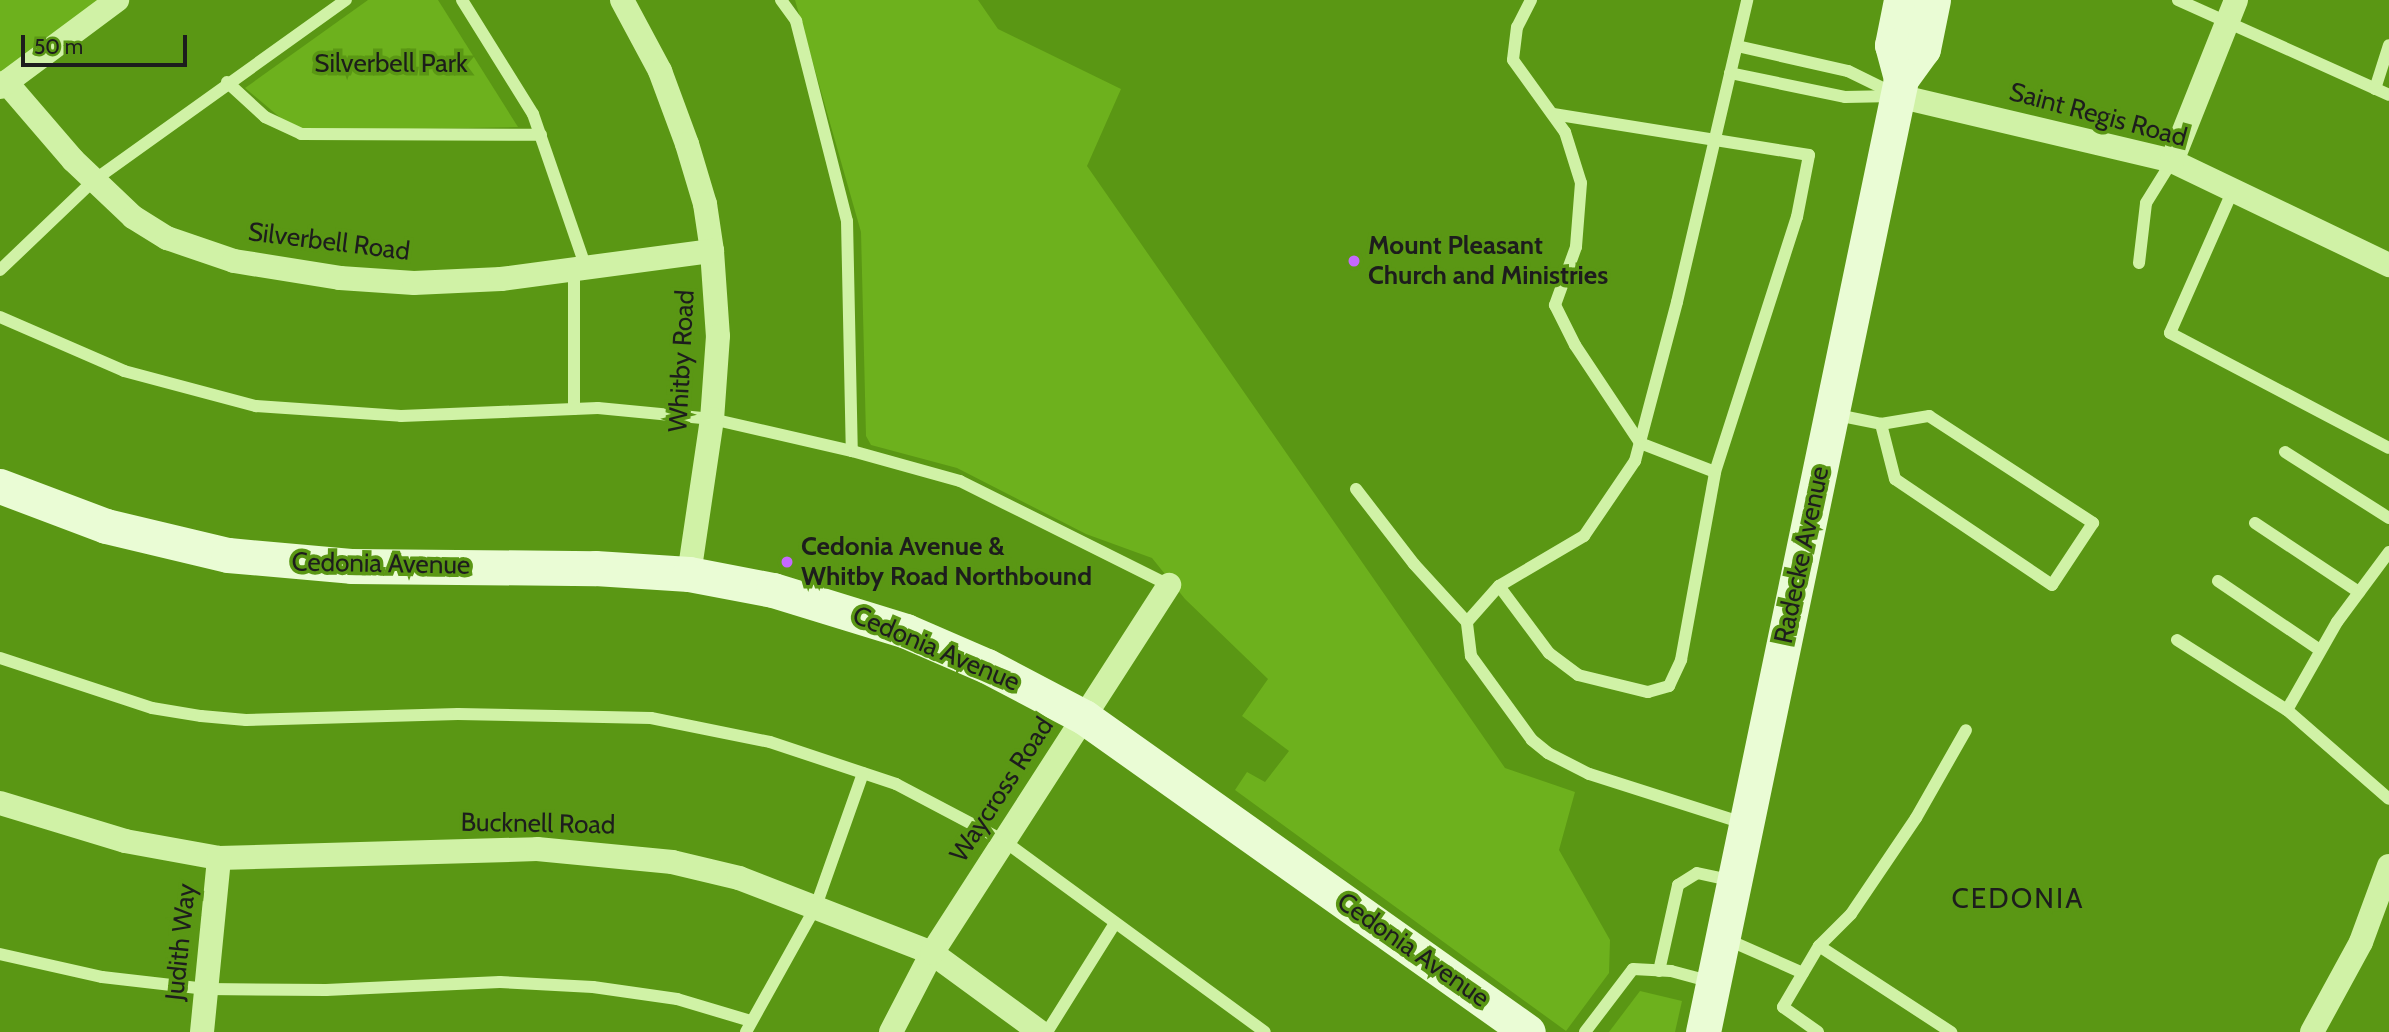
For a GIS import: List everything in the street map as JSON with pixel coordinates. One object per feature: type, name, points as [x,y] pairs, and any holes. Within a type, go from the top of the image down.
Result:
[{"type":"street","points":[[3,85],[117,0]]},
{"type":"street","name":"Whitby Road","points":[[622,0],[660,71],[687,144],[705,204],[712,251],[718,307],[712,419],[689,574]]},
{"type":"street","name":"Radecke Avenue","points":[[1900,87],[1892,45],[1901,0]]},
{"type":"street","name":"Radecke Avenue","points":[[1703,1032],[1900,87],[1923,49],[1933,0]]},
{"type":"street","points":[[2172,161],[2233,11]]},
{"type":"street","name":"Silverbell Road","points":[[3,85],[93,181],[133,217],[167,238],[234,261],[340,278],[414,283],[501,279],[712,251]]},
{"type":"street","name":"Saint Regis Road","points":[[1900,87],[2172,161],[2389,265]]},
{"type":"street","name":"Cedonia Avenue","points":[[0,485],[106,526],[264,559],[351,566],[595,568],[689,574],[773,590],[906,631],[987,666],[1084,717],[1528,1032]]},
{"type":"street","name":"Waycross Road","points":[[891,1032],[932,953],[1168,585]]},
{"type":"street","name":"Bucknell Road","points":[[0,803],[125,841],[219,858],[577,850],[672,862],[738,878],[932,953],[1040,1032]]},
{"type":"street","name":"Judith Way","points":[[202,1032],[219,858]]},
{"type":"street","points":[[2312,1032],[2361,942],[2389,866]]},
{"type":"lane","points":[[0,270],[93,181],[227,82],[346,0]]},
{"type":"lane","points":[[462,0],[512,75],[541,135],[580,269],[574,409]]},
{"type":"lane","points":[[782,0],[796,22],[847,221],[852,451]]},
{"type":"lane","points":[[1531,0],[1517,27],[1513,60],[1565,132],[1581,183],[1576,247],[1555,305],[1575,345],[1640,443],[1715,472]]},
{"type":"lane","points":[[1467,622],[1499,586],[1584,536],[1635,461],[1747,0]]},
{"type":"lane","points":[[2178,0],[2233,11],[2389,95]]},
{"type":"lane","points":[[2375,89],[2389,45]]},
{"type":"lane","points":[[1737,46],[1848,71],[1900,87]]},
{"type":"lane","points":[[1730,74],[1844,97],[1900,87]]},
{"type":"lane","points":[[227,82],[265,117],[301,134],[541,135]]},
{"type":"lane","points":[[1499,586],[1549,653],[1578,675],[1648,692],[1669,686],[1681,660],[1715,472],[1797,217],[1809,155],[1553,114]]},
{"type":"lane","points":[[2139,263],[2146,203],[2172,161]]},
{"type":"lane","points":[[2232,190],[2170,333],[2389,448]]},
{"type":"lane","points":[[0,317],[124,371],[256,406],[401,416],[574,409],[712,419],[852,451],[960,481],[1168,585]]},
{"type":"lane","points":[[1832,414],[1881,424],[1929,415],[2093,523],[2052,585],[1895,479],[1881,424]]},
{"type":"lane","points":[[2285,452],[2389,517]]},
{"type":"lane","points":[[1356,489],[1414,564],[1467,622],[1471,656],[1532,740],[1548,753],[1589,774],[1746,824]]},
{"type":"lane","points":[[2255,523],[2359,592]]},
{"type":"lane","points":[[2287,710],[2320,650],[2389,552]]},
{"type":"lane","points":[[2218,581],[2320,650]]},
{"type":"lane","points":[[2177,640],[2287,710],[2389,799]]},
{"type":"lane","points":[[0,657],[152,708],[201,716],[246,720],[458,714],[651,718],[770,742],[896,784],[1004,841],[1265,1032]]},
{"type":"lane","points":[[1818,1032],[1783,1007],[1819,946],[1851,914],[1880,871],[1966,730]]},
{"type":"lane","points":[[0,954],[102,977],[206,989],[326,990],[500,982],[593,987],[677,999],[748,1027],[816,906],[863,773]]},
{"type":"lane","points":[[1659,971],[1678,886],[1697,873],[1734,880]]},
{"type":"lane","points":[[1047,1032],[1115,923]]},
{"type":"lane","points":[[1722,937],[1803,973]]},
{"type":"lane","points":[[1819,946],[1951,1032]]},
{"type":"lane","points":[[1585,1032],[1633,969],[1659,971],[1712,982]]},
{"type":"green space","points":[[0,0],[112,0],[0,88]]},
{"type":"green space","name":"Silverbell Park","points":[[368,0],[438,0],[518,127],[296,131],[245,88]]},
{"type":"green space","points":[[795,0],[978,0],[998,29],[1121,89],[1087,166],[1505,768],[1575,792],[1559,850],[1610,940],[1609,973],[1566,1031],[1235,790],[1247,772],[1265,782],[1289,751],[1242,716],[1268,679],[1185,599],[1152,558],[1086,534],[957,468],[871,445],[866,436],[861,232]]},
{"type":"green space","points":[[1640,991],[1682,1001],[1675,1032],[1609,1032]]},
{"type":"place","name":"Mount Pleasant Church and Ministries","points":[[1354,261]]},
{"type":"place","name":"Cedonia Avenue & Whitby Road Northbound","points":[[787,562]]},
{"type":"district","name":"CEDONIA","points":[[2018,898]]}]
